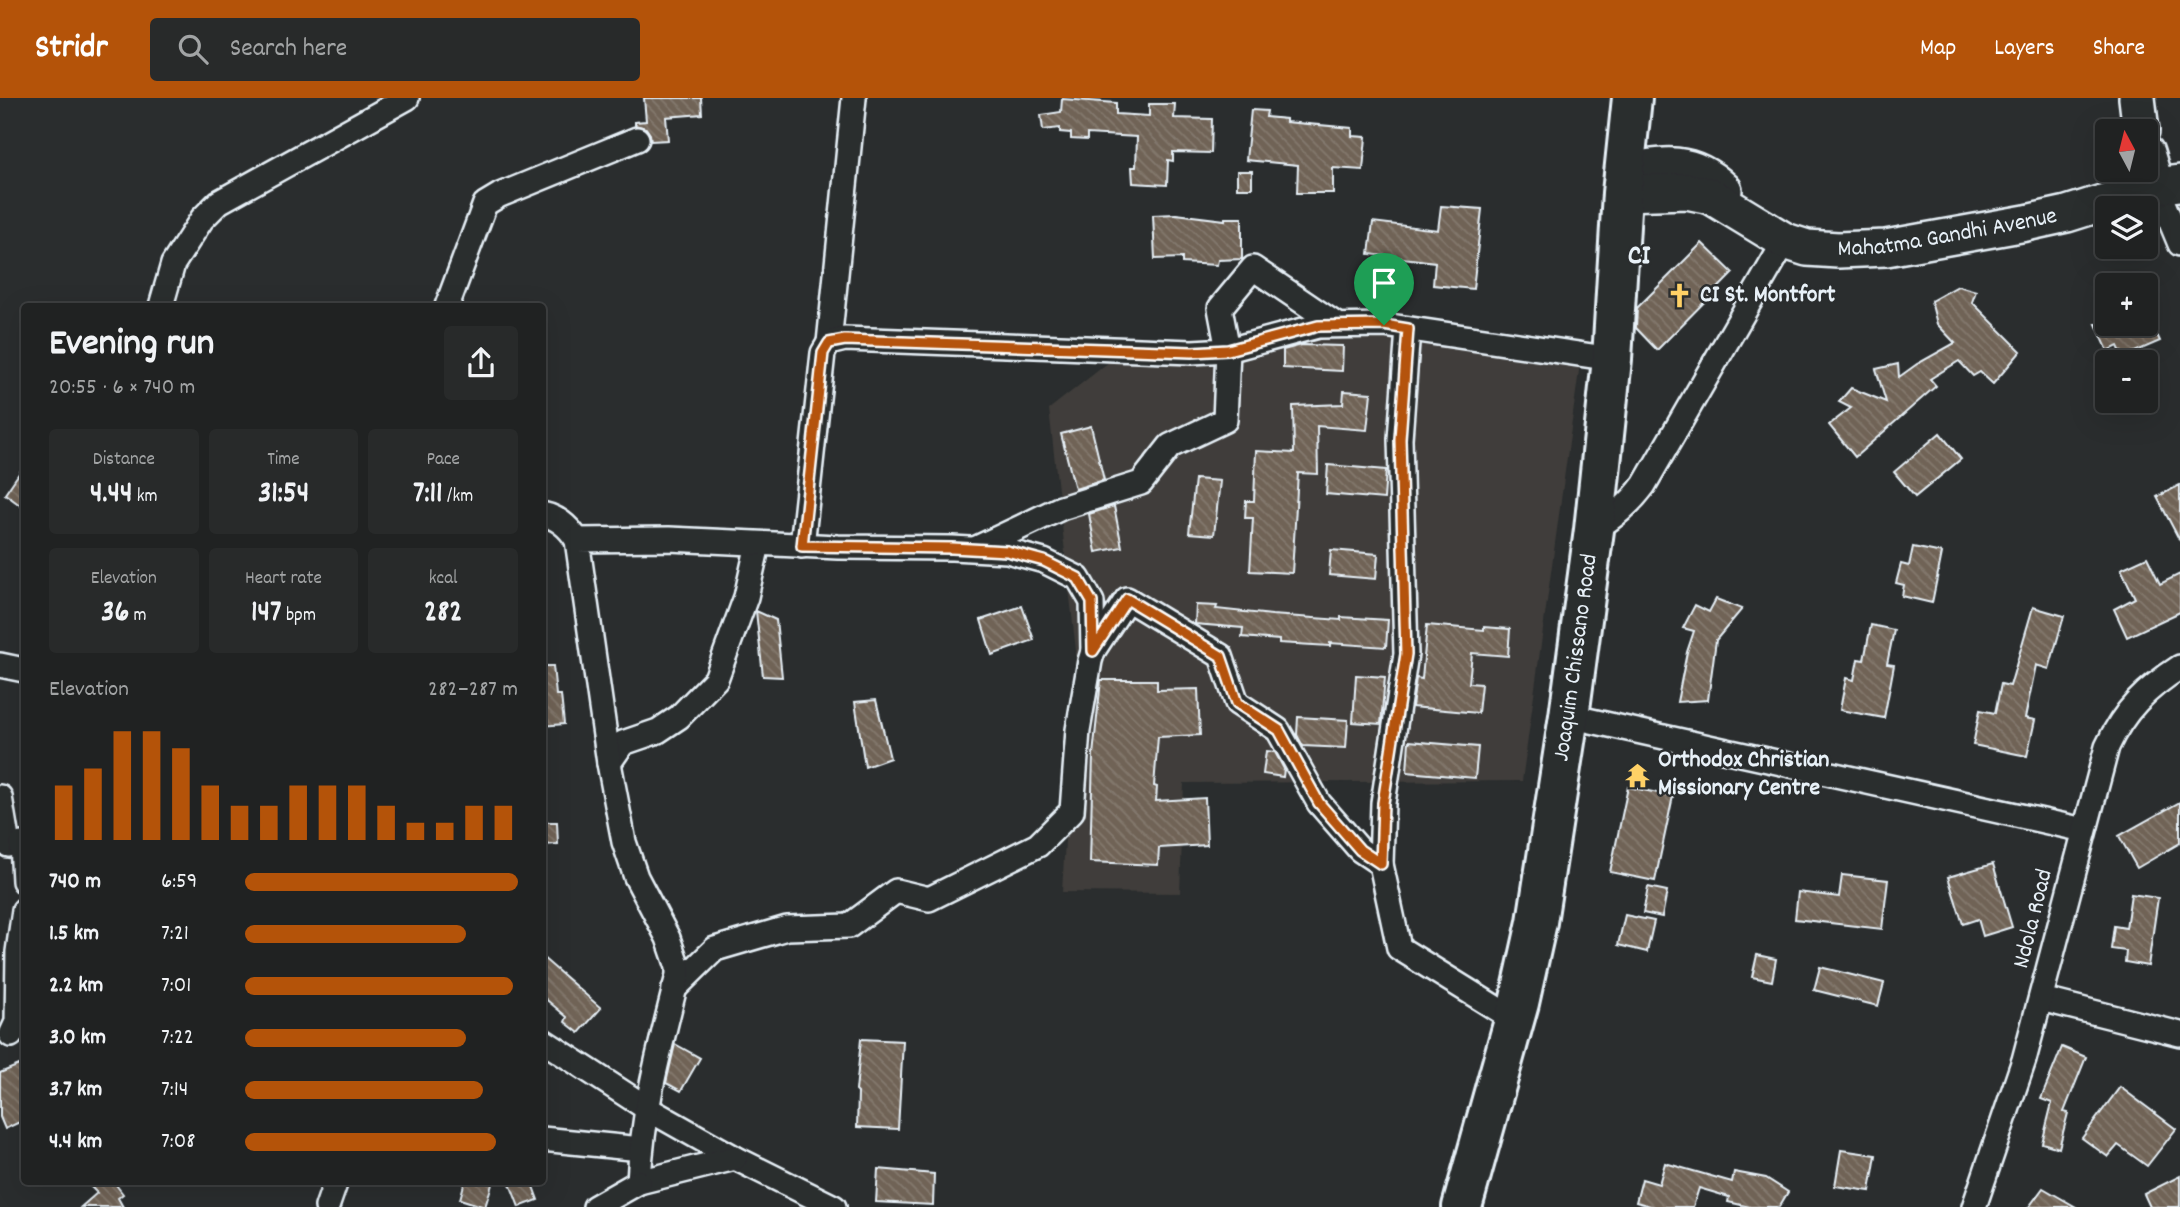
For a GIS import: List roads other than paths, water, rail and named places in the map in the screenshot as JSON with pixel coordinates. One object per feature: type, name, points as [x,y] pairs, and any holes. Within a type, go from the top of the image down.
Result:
[{"type":"highway","name":"Joaquim Chissano Road","points":[[1462,1207],[1514,1020],[1537,922],[1569,716],[1594,530],[1612,359],[1623,183],[1632,98]]},
{"type":"main road","points":[[2137,98],[2140,119]]},
{"type":"main road","points":[[1623,183],[1658,165],[1684,166],[1712,178],[1772,233]]},
{"type":"main road","points":[[2158,170],[2168,185]]},
{"type":"main road","name":"Mahatma Gandhi Avenue","points":[[1772,233],[1807,248],[1886,248],[2067,214],[2168,185]]},
{"type":"street","points":[[162,303],[173,264],[202,219],[219,202],[407,98]]},
{"type":"street","points":[[802,546],[823,353],[829,343],[855,98]]},
{"type":"street","points":[[448,303],[485,204],[500,195],[637,139]]},
{"type":"street","points":[[2168,185],[2180,244]]},
{"type":"street","points":[[1594,530],[1616,516],[1644,485],[1772,233]]},
{"type":"street","points":[[975,549],[1061,508],[1141,483],[1170,446],[1225,420],[1228,350],[1220,308],[1253,268],[1337,325]]},
{"type":"street","points":[[829,343],[845,340],[1192,352],[1228,350],[1318,326],[1384,325],[1612,359]]},
{"type":"street","points":[[1408,329],[1400,439],[1406,654],[1383,803],[1381,864],[1399,947],[1514,1020]]},
{"type":"street","points":[[546,515],[570,528],[577,540],[609,763],[624,842],[636,877],[668,938],[678,967],[656,1060],[641,1149],[639,1182]]},
{"type":"street","points":[[577,540],[669,539],[802,546],[1007,551],[1044,561],[1078,578],[1092,602],[1093,651],[1078,730],[1072,811],[1038,845],[929,900],[896,891],[849,926],[787,928],[715,949],[674,989]]},
{"type":"street","points":[[609,763],[623,743],[658,731],[679,717],[716,679],[746,597],[758,544]]},
{"type":"street","points":[[1093,651],[1127,599],[1221,656],[1237,703],[1279,730],[1319,803],[1360,850],[1381,864]]},
{"type":"street","points":[[0,665],[21,669]]},
{"type":"street","name":"Ndola Road","points":[[1974,1207],[2010,1107],[2107,747],[2118,724],[2154,684],[2180,667]]},
{"type":"street","points":[[1569,716],[2084,830]]},
{"type":"street","points":[[0,797],[21,871]]},
{"type":"street","points":[[11,1035],[17,1022],[21,931]]},
{"type":"street","points":[[2041,999],[2180,1034]]},
{"type":"street","points":[[546,1043],[648,1109],[735,1158],[834,1207]]},
{"type":"street","points":[[546,1139],[641,1149]]},
{"type":"street","points":[[594,1207],[639,1182],[735,1158]]},
{"type":"street","points":[[327,1207],[335,1185]]},
{"type":"place","name":"CI St. Montfort","points":[[1680,296]]},
{"type":"place","name":"Orthodox Christian Missionary Centre","points":[[1638,775]]},
{"type":"district","name":"CI","points":[[1639,258]]}]
